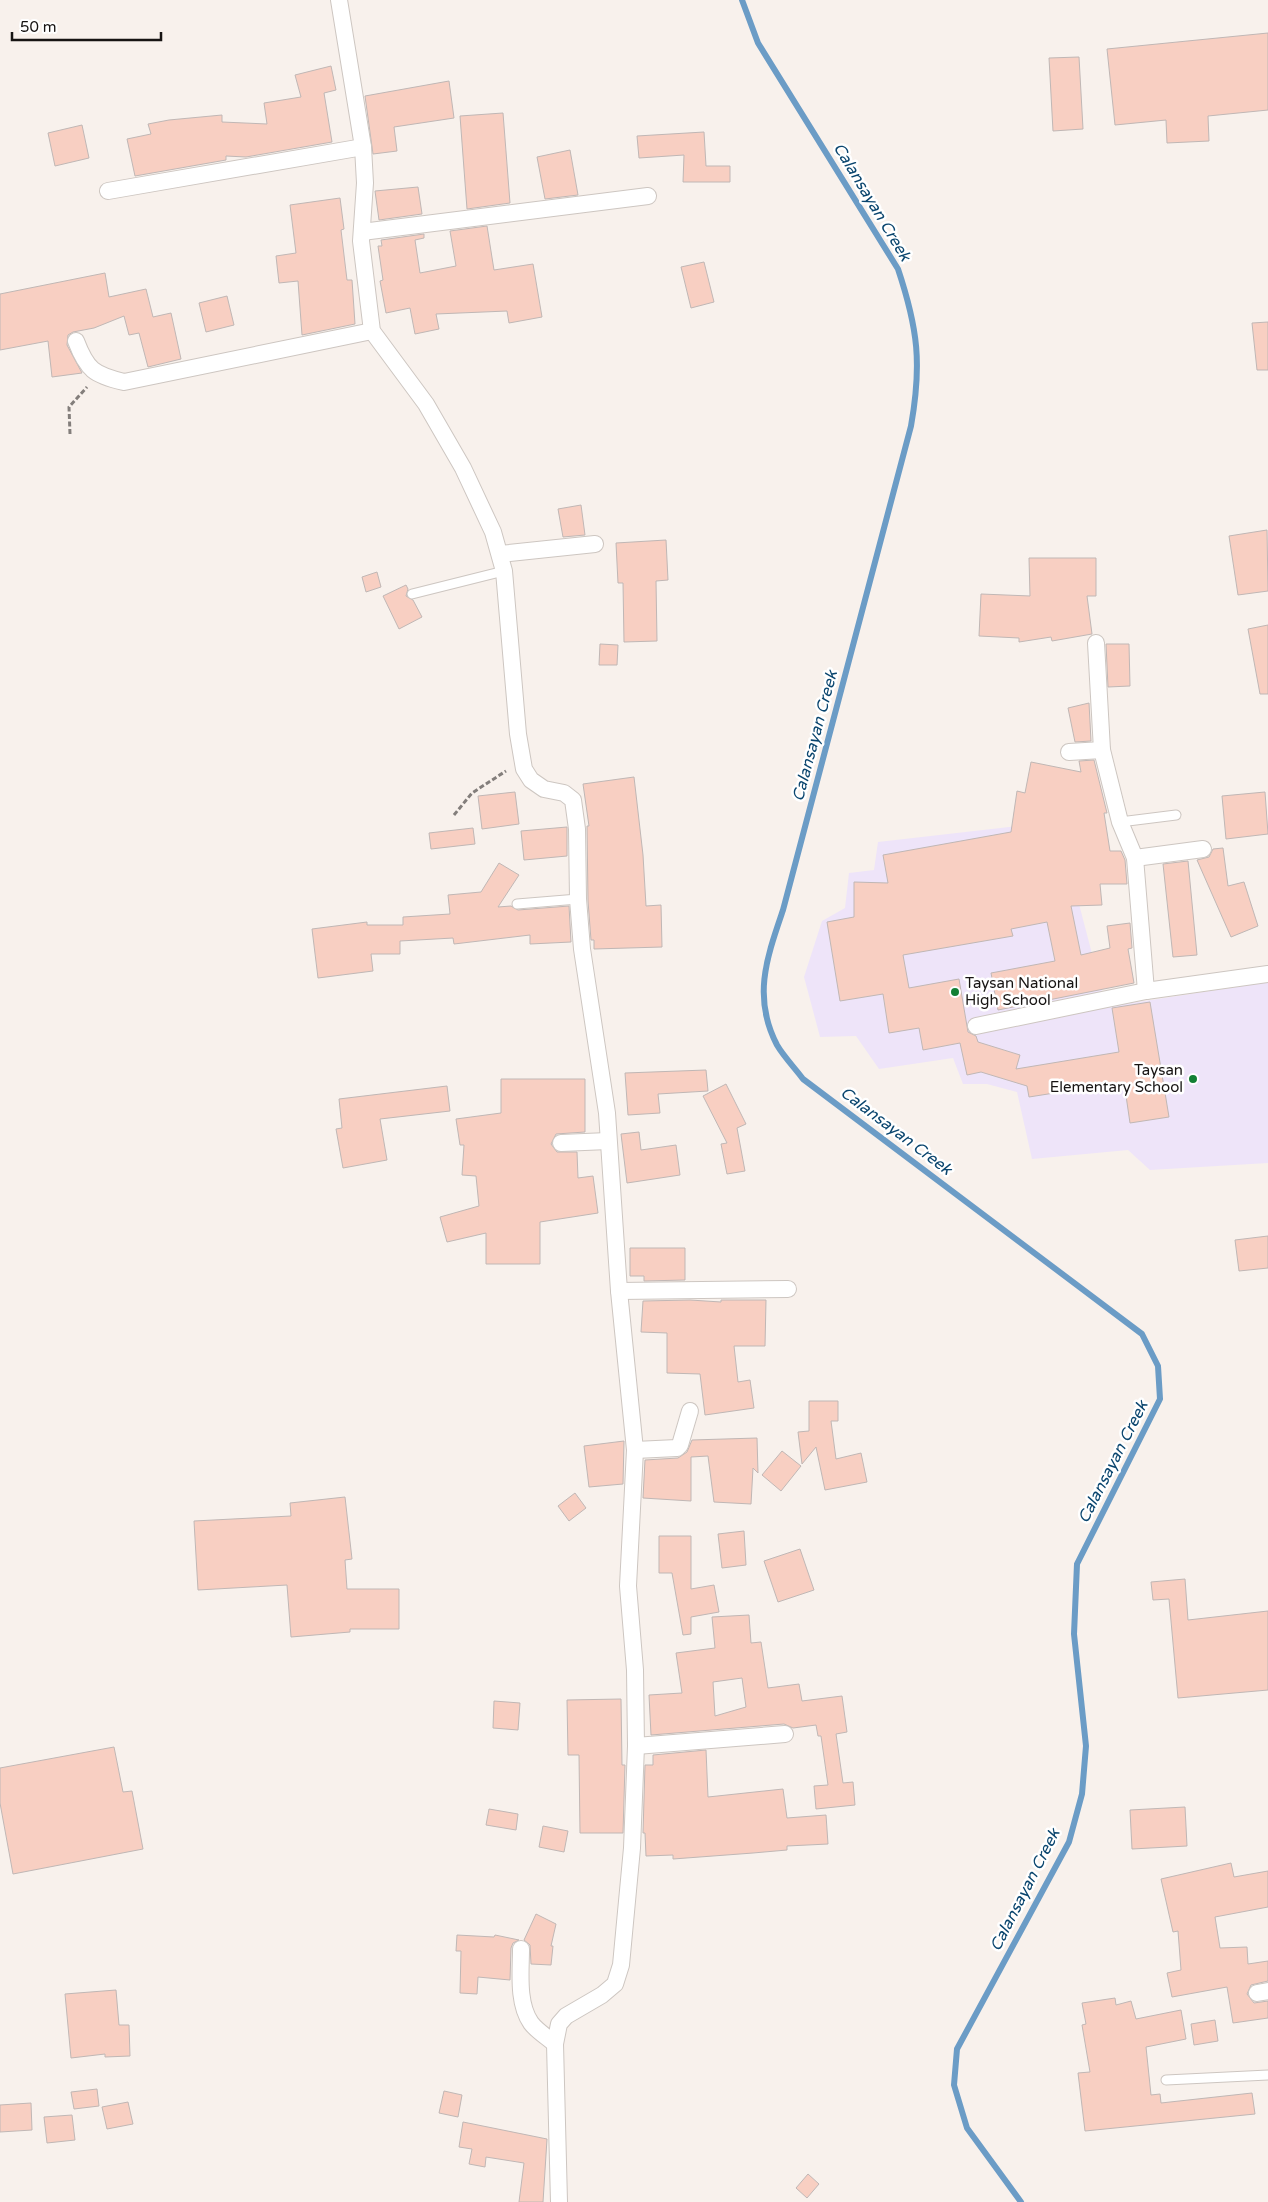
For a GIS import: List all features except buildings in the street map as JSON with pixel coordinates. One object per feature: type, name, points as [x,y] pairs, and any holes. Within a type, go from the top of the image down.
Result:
[{"type":"street","points":[[338,0],[362,147],[365,183],[362,232],[372,331],[426,404],[463,468],[493,532],[500,554],[504,571],[524,769],[531,780],[544,789],[564,793],[573,800],[577,829],[578,899],[582,949],[606,1113],[619,1291],[635,1450],[628,1586],[635,1670],[636,1746],[632,1848],[621,1966],[614,1984],[602,1995],[566,2016],[559,2024],[555,2044],[559,2202]]},
{"type":"street","points":[[108,191],[362,147]]},
{"type":"street","points":[[362,232],[648,196]]},
{"type":"street","points":[[76,341],[83,359],[99,376],[124,382],[372,331]]},
{"type":"street","points":[[500,554],[595,544]]},
{"type":"street","points":[[1096,643],[1102,750],[1120,822],[1135,858],[1146,991]]},
{"type":"street","points":[[1070,752],[1102,750]]},
{"type":"street","points":[[1135,858],[1203,850]]},
{"type":"street","points":[[976,1026],[1146,991],[1268,974]]},
{"type":"street","points":[[561,1143],[608,1141]]},
{"type":"street","points":[[619,1291],[788,1289]]},
{"type":"street","points":[[635,1450],[676,1448],[680,1445],[690,1411]]},
{"type":"street","points":[[636,1746],[785,1734]]},
{"type":"street","points":[[521,1949],[522,1999],[526,2012],[531,2022],[555,2044]]},
{"type":"lane","points":[[412,594],[504,571]]},
{"type":"lane","points":[[1120,822],[1176,815]]},
{"type":"lane","points":[[517,904],[578,899]]},
{"type":"lane","points":[[1166,2080],[1268,2075]]},
{"type":"path","points":[[70,434],[69,407],[78,395],[99,376]]},
{"type":"path","points":[[454,815],[472,793],[522,759]]},
{"type":"shaded area","name":"Taysan National High School","points":[[1019,826],[1069,866],[1106,1007],[1268,982],[1268,1163],[1150,1170],[1128,1150],[1032,1159],[1017,1092],[987,1084],[963,1084],[953,1058],[879,1069],[856,1036],[820,1037],[804,977],[822,921],[845,908],[849,873],[874,870],[878,842]]},
{"type":"waterway","name":"Calansayan Creek","points":[[742,0],[758,43],[898,269],[914,329],[917,365],[911,426],[783,910],[767,961],[764,994],[769,1027],[777,1045],[803,1079],[1142,1334],[1158,1366],[1160,1399],[1077,1564],[1074,1634],[1086,1746],[1082,1794],[1069,1842],[957,2049],[954,2085],[967,2128],[1021,2202]]},
{"type":"place","name":"Taysan National High School","points":[[955,992]]},
{"type":"place","name":"Taysan Elementary School","points":[[1193,1079]]}]
